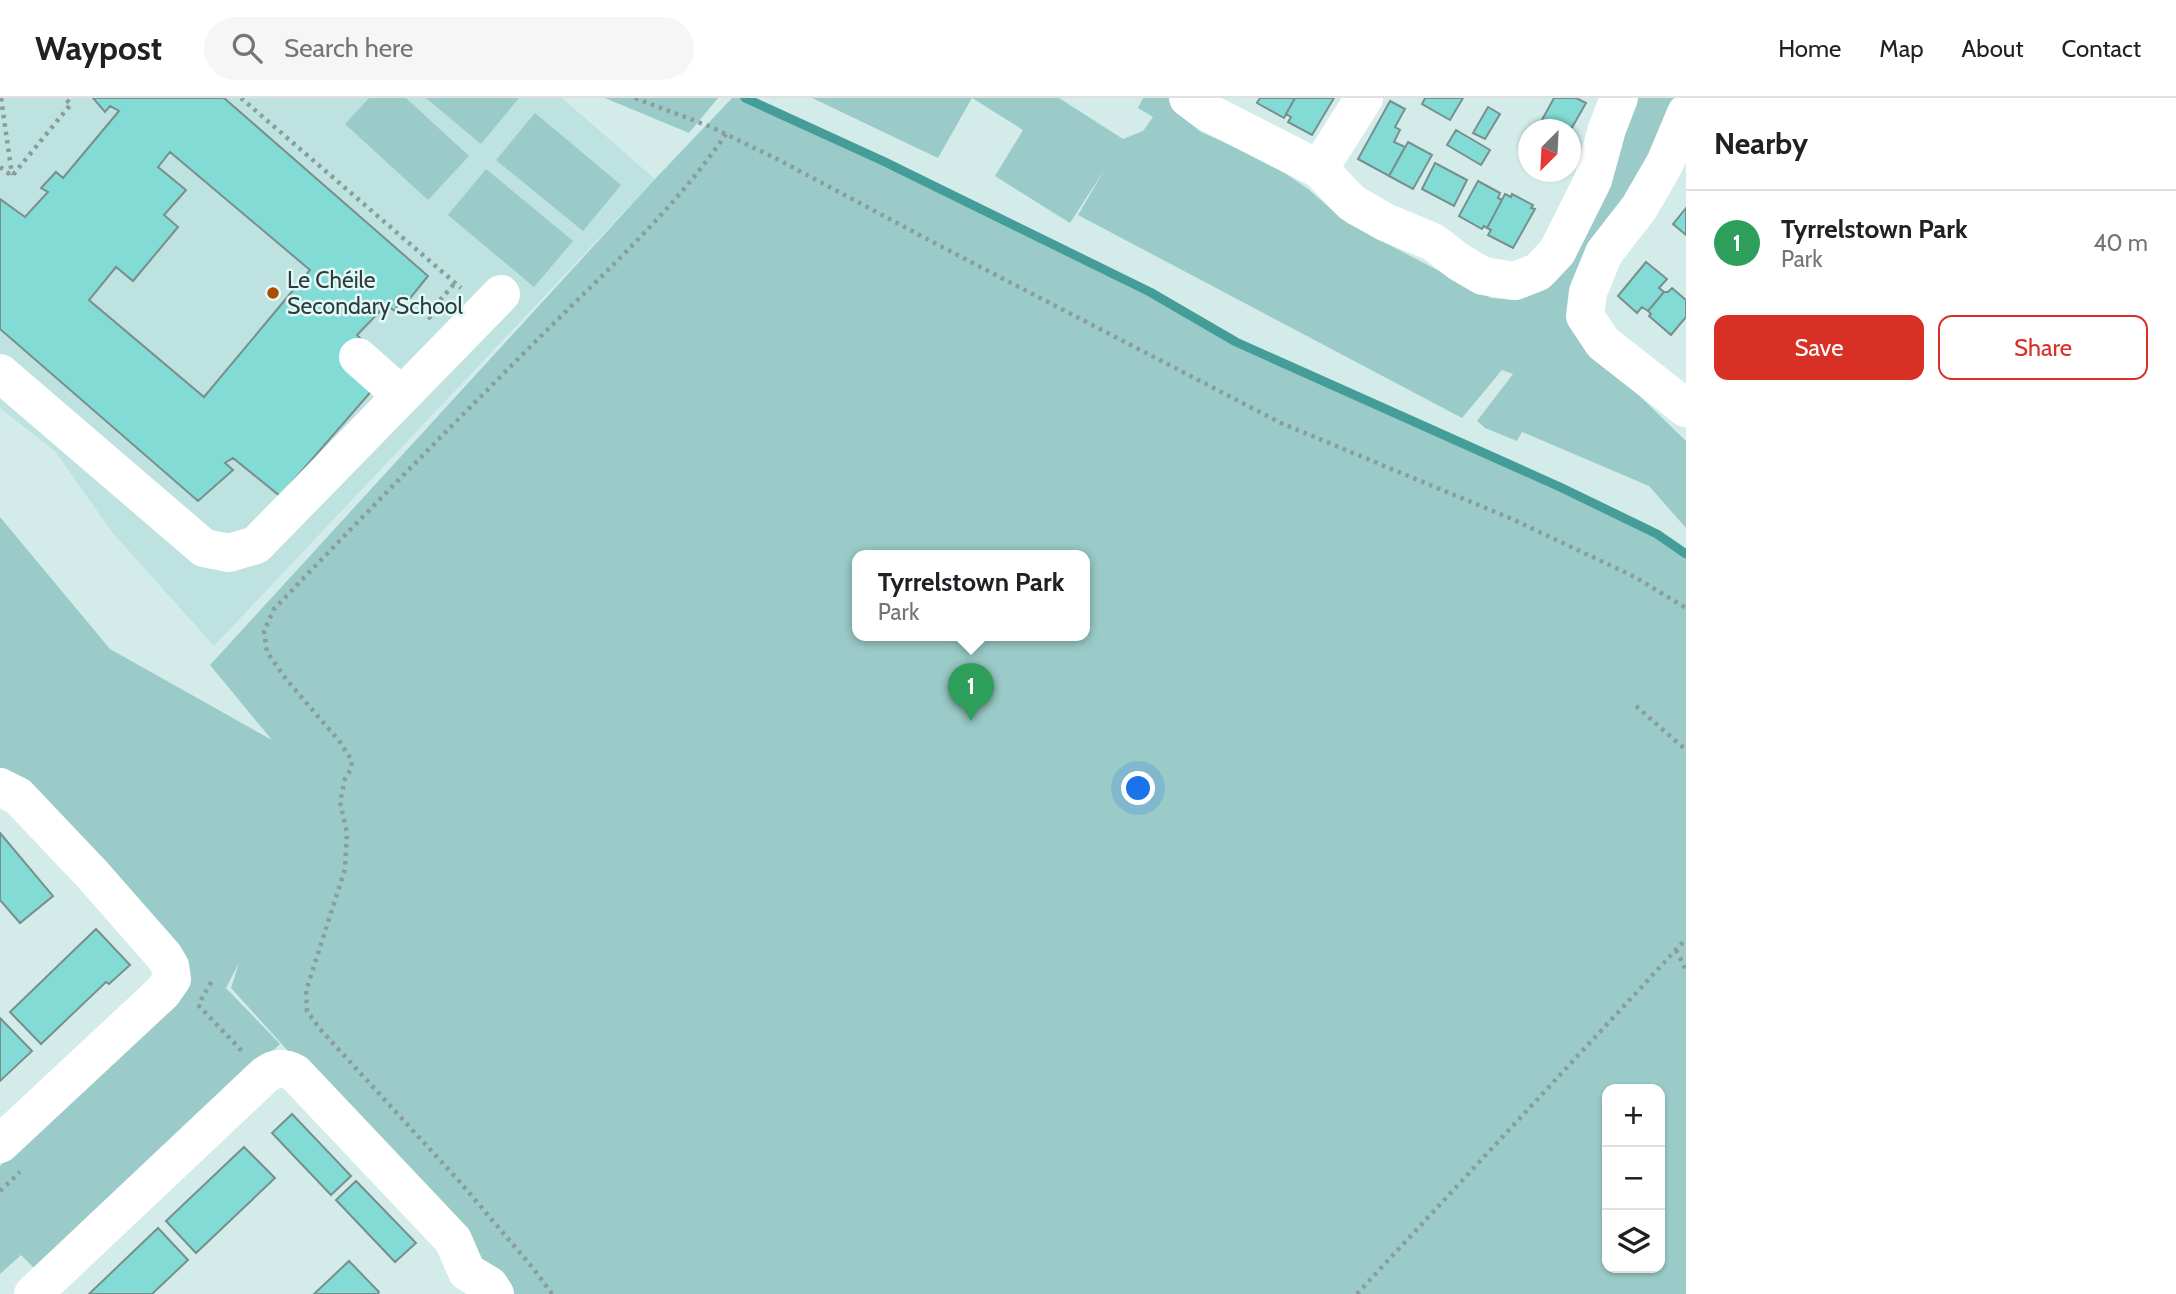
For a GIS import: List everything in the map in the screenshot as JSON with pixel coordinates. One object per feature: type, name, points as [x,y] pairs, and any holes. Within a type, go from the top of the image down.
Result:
[{"type":"street","points":[[1188,98],[1207,112],[1319,169],[1352,203],[1385,222],[1433,242],[1483,276],[1515,281],[1538,272],[1557,253],[1593,180],[1619,98]]},
{"type":"street","points":[[1319,169],[1364,98]]},
{"type":"street","points":[[1686,113],[1665,163],[1639,208],[1604,253],[1588,292],[1585,316],[1603,343],[1686,408]]},
{"type":"street","points":[[0,373],[204,548],[229,553],[256,545],[493,301]]},
{"type":"street","points":[[358,357],[401,395]]},
{"type":"street","points":[[0,787],[18,796],[92,874],[164,956],[170,966],[172,979],[163,992],[0,1144]]},
{"type":"street","points":[[33,1294],[265,1075],[272,1069],[284,1068],[295,1073],[453,1240],[468,1287]]},
{"type":"path","points":[[1,98],[12,176]]},
{"type":"path","points":[[12,176],[71,104],[64,98]]},
{"type":"path","points":[[241,98],[493,301]]},
{"type":"path","points":[[635,98],[726,134],[779,160],[1281,423],[1512,519],[1635,578],[1686,608]]},
{"type":"path","points":[[552,1294],[508,1239],[320,1029],[307,1011],[306,991],[345,869],[347,833],[340,802],[352,761],[340,742],[286,679],[267,652],[264,631],[274,609],[389,489],[644,233],[696,175],[726,134]]},
{"type":"path","points":[[0,167],[12,176]]},
{"type":"path","points":[[1636,706],[1686,750]]},
{"type":"path","points":[[1357,1294],[1686,939]]},
{"type":"path","points":[[1676,950],[1686,970]]},
{"type":"path","points":[[198,1005],[265,1075]]},
{"type":"shaded area","name":"Le Chéile Secondary School","points":[[0,98],[562,98],[655,179],[214,646],[112,532],[55,451],[0,408]]},
{"type":"shaded area","points":[[369,98],[406,98],[469,156],[428,200],[345,124]]},
{"type":"shaded area","points":[[426,98],[519,98],[481,144]]},
{"type":"shaded area","points":[[605,98],[718,98],[689,133]]},
{"type":"shaded area","points":[[732,98],[745,98],[883,161],[1150,292],[1236,342],[1560,487],[1657,534],[1686,554],[1686,1294],[504,1294],[483,1266],[231,988],[239,963],[226,988],[280,1044],[45,1268],[35,1269],[21,1255],[0,1274],[0,1166],[176,999],[0,784],[0,517],[110,649],[272,740],[210,665],[655,179]]},
{"type":"shaded area","points":[[812,98],[972,98],[938,158]]},
{"type":"shaded area","points":[[972,98],[1059,98],[1123,139],[1143,131],[1153,117],[1138,108],[1143,98],[1169,98],[1186,120],[1201,132],[1269,162],[1308,189],[1347,223],[1491,298],[1512,300],[1542,289],[1636,98],[1685,98],[1583,341],[1686,441],[1686,528],[1649,486],[1522,432],[1517,441],[1485,428],[1477,421],[1513,374],[1502,370],[1462,418],[1078,215],[1105,169],[1070,223],[995,176],[1023,130]]},
{"type":"shaded area","points":[[535,113],[621,185],[583,231],[496,160]]},
{"type":"shaded area","points":[[486,169],[573,241],[534,287],[448,215]]},
{"type":"building","points":[[93,98],[224,98],[428,276],[407,302],[403,295],[395,311],[386,305],[357,335],[362,340],[375,387],[280,496],[233,458],[225,463],[233,470],[198,501],[0,329],[0,199],[25,217],[48,192],[41,188],[56,172],[63,178],[119,111],[110,106],[105,112]],"holes":[[[170,152],[310,270],[204,397],[89,300],[116,267],[133,281],[178,227],[164,215],[186,190],[158,167]]]},
{"type":"building","points":[[1260,98],[1295,98],[1284,118],[1257,103]]},
{"type":"building","points":[[1295,98],[1334,98],[1312,135],[1288,122],[1291,117],[1286,114]]},
{"type":"building","points":[[1425,98],[1463,98],[1450,120],[1422,104]]},
{"type":"building","points":[[1554,98],[1576,98],[1586,103],[1577,119],[1543,119]]},
{"type":"building","points":[[1390,101],[1405,109],[1395,127],[1400,130],[1394,142],[1405,147],[1389,176],[1358,159]]},
{"type":"building","points":[[1488,107],[1500,114],[1485,139],[1473,133]]},
{"type":"building","points":[[1456,130],[1490,150],[1481,165],[1447,145]]},
{"type":"building","points":[[1408,142],[1432,155],[1413,189],[1389,176]]},
{"type":"building","points":[[1435,163],[1467,180],[1454,206],[1422,189]]},
{"type":"building","points":[[1478,181],[1500,193],[1498,198],[1502,200],[1487,228],[1484,226],[1482,229],[1459,216]]},
{"type":"building","points":[[1505,194],[1511,197],[1512,194],[1533,205],[1531,208],[1535,209],[1513,248],[1488,235],[1491,230],[1487,228]]},
{"type":"building","points":[[1686,208],[1686,235],[1673,224]]},
{"type":"building","points":[[1646,262],[1667,279],[1659,288],[1664,292],[1648,311],[1642,307],[1637,313],[1618,296]]},
{"type":"building","points":[[1672,288],[1686,300],[1686,317],[1671,335],[1649,316],[1651,314],[1648,311],[1664,292]]},
{"type":"building","points":[[0,833],[53,896],[20,923],[0,900]]},
{"type":"building","points":[[96,929],[130,965],[109,984],[106,982],[41,1044],[10,1012]]},
{"type":"building","points":[[0,1018],[32,1051],[0,1081]]},
{"type":"building","points":[[292,1114],[351,1176],[331,1195],[272,1133]]},
{"type":"building","points":[[244,1147],[275,1178],[196,1253],[166,1221]]},
{"type":"building","points":[[356,1181],[416,1243],[395,1262],[336,1200]]},
{"type":"building","points":[[158,1228],[188,1260],[152,1294],[89,1294]]},
{"type":"building","points":[[349,1261],[378,1294],[314,1294]]},
{"type":"waterway","points":[[745,98],[883,161],[1150,292],[1236,342],[1560,487],[1657,534],[1686,554]]},
{"type":"place","name":"Le Chéile Secondary School","points":[[273,293]]},
{"type":"place","name":"Tyrrelstown Park","points":[[971,721]]}]
